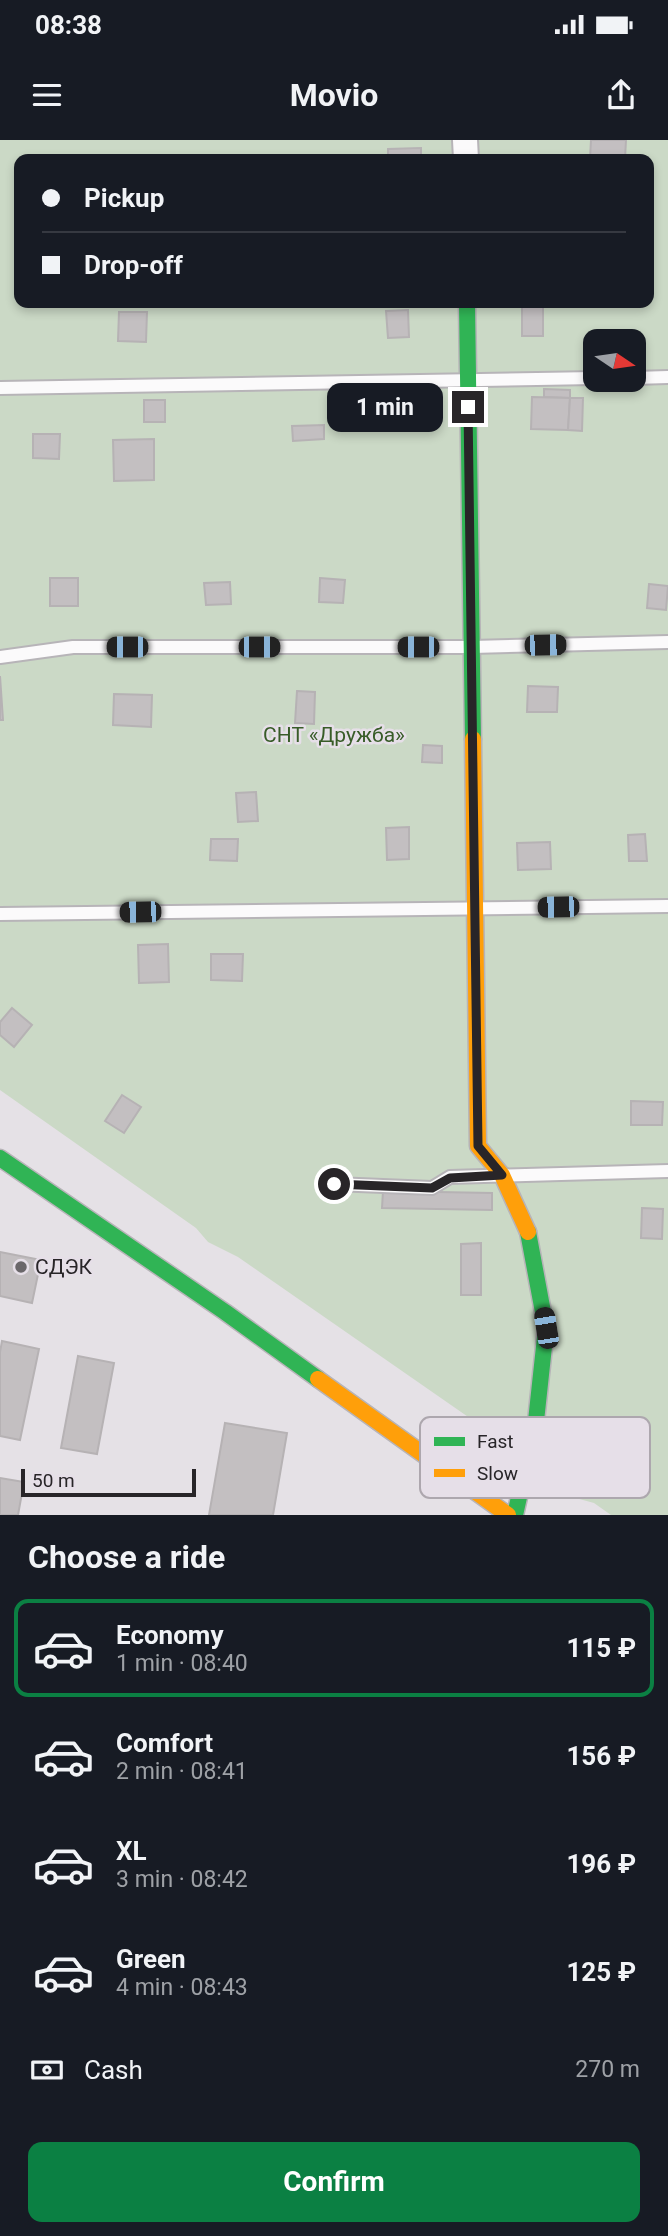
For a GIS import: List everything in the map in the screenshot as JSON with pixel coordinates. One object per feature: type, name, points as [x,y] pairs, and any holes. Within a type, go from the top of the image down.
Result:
[{"type":"street","points":[[467,308],[478,1146],[502,1175],[531,1237],[546,1328],[536,1417]]},
{"type":"street","points":[[0,1158],[225,1312],[420,1452]]},
{"type":"street","points":[[484,1498],[508,1515]]},
{"type":"lane","points":[[646,377],[668,377]]},
{"type":"lane","points":[[0,388],[583,378]]},
{"type":"lane","points":[[0,657],[73,647],[472,647],[668,642]]},
{"type":"lane","points":[[0,914],[668,906]]},
{"type":"lane","points":[[334,1184],[432,1188],[450,1178],[668,1171]]},
{"type":"green space","name":"СНТ «Дружба»","points":[[0,140],[668,140],[668,1515],[611,1515],[594,1503],[576,1498],[650,1498],[650,1417],[468,1417],[238,1257],[208,1242],[196,1228],[0,1090]]},
{"type":"building","points":[[591,140],[626,140],[625,154],[590,154]]},
{"type":"building","points":[[421,148],[421,154],[388,154],[388,149]]},
{"type":"building","points":[[522,308],[543,308],[543,336],[522,336]]},
{"type":"building","points":[[408,310],[409,337],[388,338],[386,311]]},
{"type":"building","points":[[119,312],[147,312],[146,342],[118,341]]},
{"type":"building","points":[[544,389],[570,390],[570,398],[544,397]]},
{"type":"building","points":[[407,395],[436,395],[436,414],[407,415]]},
{"type":"building","points":[[532,397],[570,398],[568,430],[531,429]]},
{"type":"building","points":[[570,398],[583,398],[582,431],[568,430]]},
{"type":"building","points":[[144,400],[165,400],[165,422],[144,422]]},
{"type":"building","points":[[324,425],[324,439],[293,441],[292,426]]},
{"type":"building","points":[[33,434],[60,434],[59,459],[33,458]]},
{"type":"building","points":[[154,439],[154,480],[114,481],[113,440]]},
{"type":"building","points":[[50,578],[78,578],[78,606],[50,606]]},
{"type":"building","points":[[320,578],[345,580],[343,603],[319,602]]},
{"type":"building","points":[[230,582],[231,604],[206,605],[204,583]]},
{"type":"building","points":[[649,584],[668,586],[666,610],[647,608]]},
{"type":"building","points":[[0,676],[3,720],[0,720]]},
{"type":"building","points":[[528,686],[558,687],[557,712],[527,712]]},
{"type":"building","points":[[297,691],[315,692],[314,724],[295,723]]},
{"type":"building","points":[[114,694],[152,695],[151,727],[113,725]]},
{"type":"building","points":[[423,745],[442,746],[442,763],[422,762]]},
{"type":"building","points":[[256,792],[258,821],[238,822],[236,793]]},
{"type":"building","points":[[409,827],[409,859],[387,860],[386,828]]},
{"type":"building","points":[[645,834],[647,861],[629,861],[628,835]]},
{"type":"building","points":[[211,839],[238,839],[237,861],[210,860]]},
{"type":"building","points":[[550,842],[551,869],[518,870],[517,843]]},
{"type":"building","points":[[168,944],[169,982],[139,983],[138,945]]},
{"type":"building","points":[[211,954],[243,954],[242,981],[211,980]]},
{"type":"building","points":[[12,1008],[32,1025],[14,1047],[0,1035],[0,1022]]},
{"type":"building","points":[[122,1095],[141,1107],[124,1133],[105,1121]]},
{"type":"building","points":[[631,1101],[663,1102],[662,1125],[631,1125]]},
{"type":"building","points":[[383,1191],[492,1193],[492,1210],[382,1208]]},
{"type":"building","points":[[642,1208],[663,1209],[662,1239],[641,1238]]},
{"type":"building","points":[[481,1243],[481,1295],[461,1295],[461,1244]]},
{"type":"building","points":[[0,1252],[41,1260],[32,1303],[0,1296]]},
{"type":"building","points":[[2,1341],[39,1349],[20,1440],[0,1436]]},
{"type":"building","points":[[78,1356],[114,1363],[97,1454],[61,1448]]},
{"type":"building","points":[[225,1423],[287,1433],[273,1515],[209,1515]]},
{"type":"building","points":[[0,1478],[24,1482],[18,1515],[0,1515]]},
{"type":"traffic: fast","points":[[467,308],[473,739]]},
{"type":"traffic: fast","points":[[0,1158],[318,1379]]},
{"type":"traffic: fast","points":[[528,1232],[546,1328],[536,1417]]},
{"type":"traffic: fast","points":[[515,1515],[519,1498]]},
{"type":"traffic: slow","points":[[473,739],[478,1146],[502,1175],[528,1232]]},
{"type":"traffic: slow","points":[[318,1379],[420,1452]]},
{"type":"traffic: slow","points":[[484,1498],[508,1515]]},
{"type":"place","name":"СДЭК","points":[[21,1267]]},
{"type":"route","points":[[334,1184],[432,1188],[450,1178],[502,1175],[478,1146],[468,407]]}]
